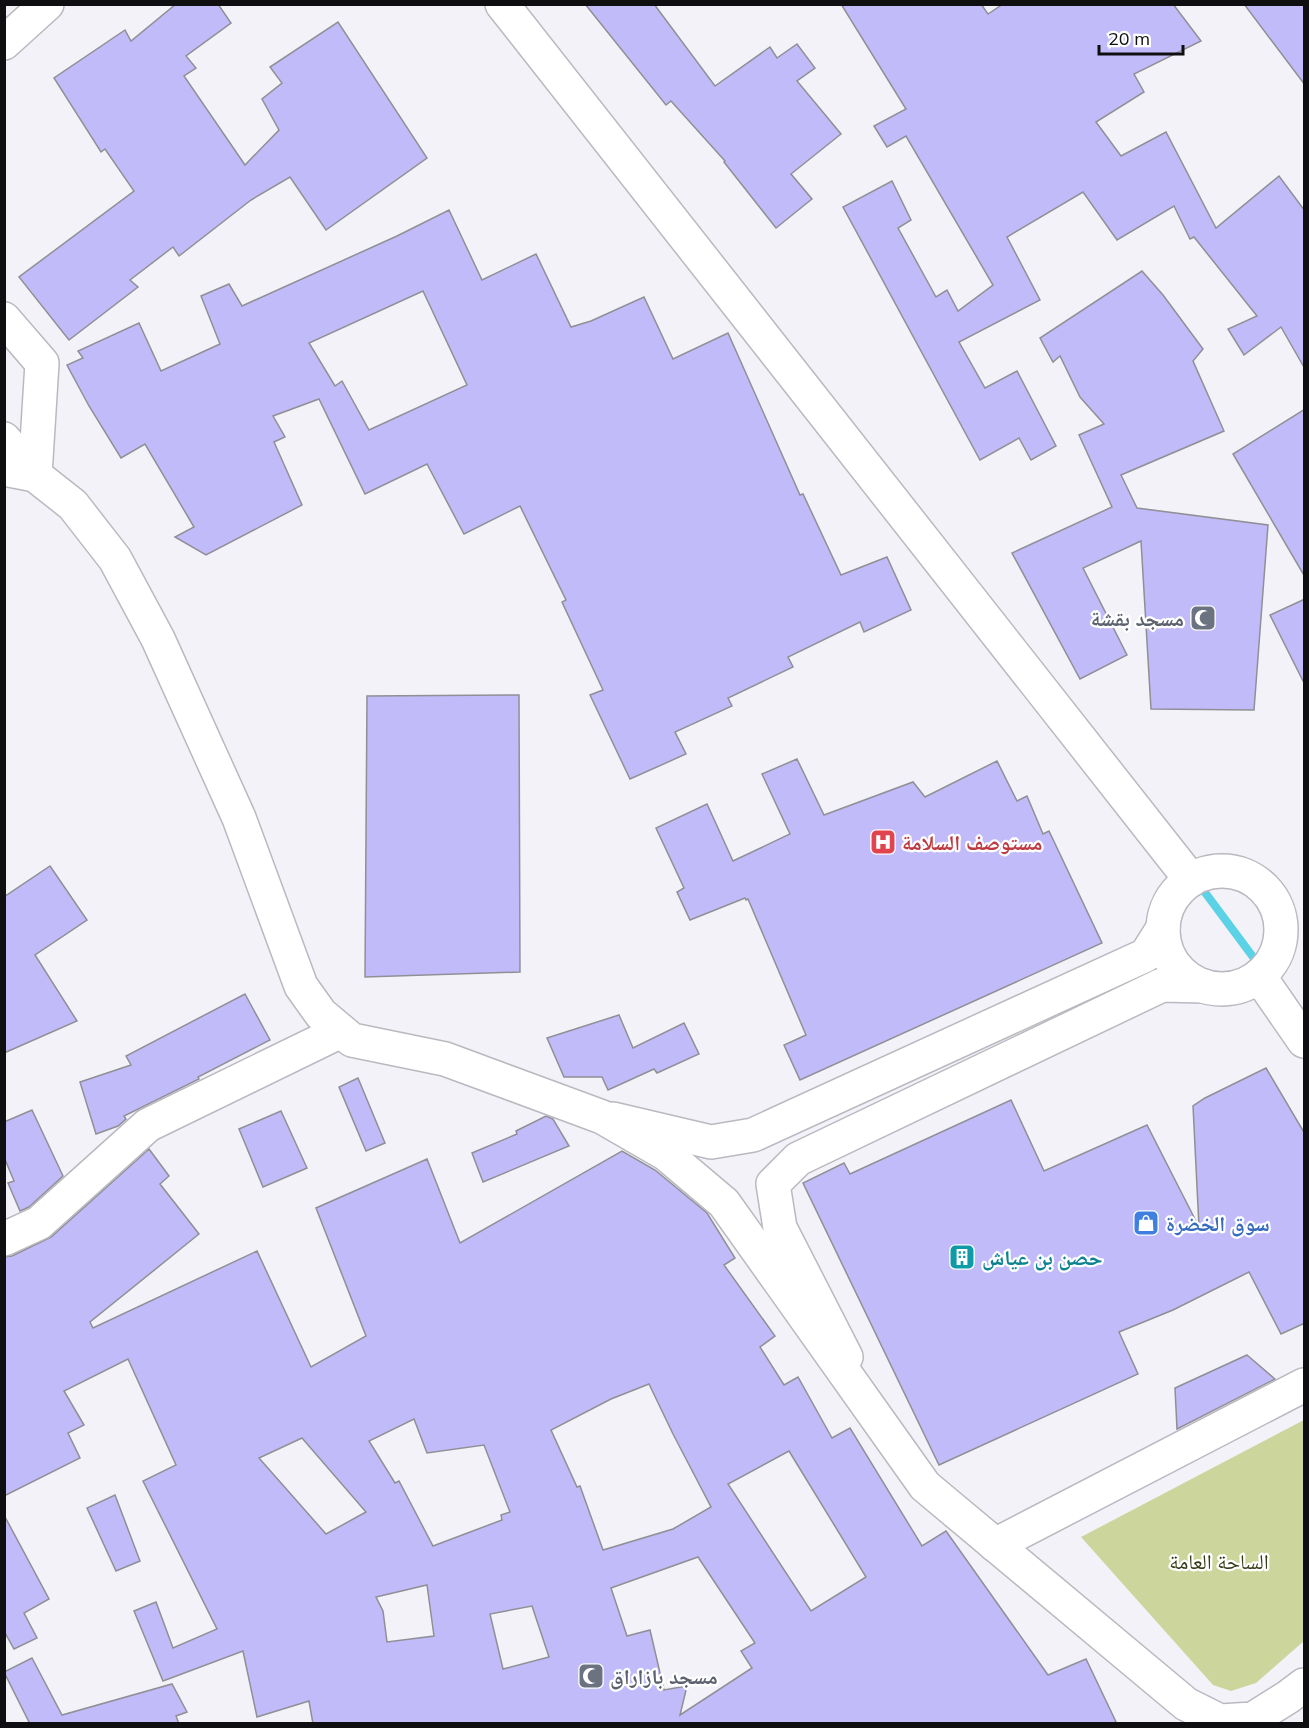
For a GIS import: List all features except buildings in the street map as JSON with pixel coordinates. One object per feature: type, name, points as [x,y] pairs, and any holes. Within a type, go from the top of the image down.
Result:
[{"type":"street","points":[[4,43],[47,4]]},
{"type":"street","points":[[502,4],[1191,880]]},
{"type":"street","points":[[4,319],[42,363],[20,472]]},
{"type":"street","points":[[4,439],[20,472],[73,505],[115,559],[158,639],[239,818],[301,986],[321,1014],[352,1040],[445,1059],[602,1117],[711,1142],[753,1135],[1146,955],[1163,928]]},
{"type":"street","points":[[879,1423],[780,1228],[774,1184],[798,1159],[828,1143],[1162,984],[1223,989],[1242,985],[1258,976],[1272,961],[1280,943],[1281,923],[1275,904],[1264,888],[1248,876],[1229,871],[1209,872],[1191,880],[1176,893],[1166,910],[1163,928],[1165,947],[1174,964],[1187,978],[1204,986]]},
{"type":"street","points":[[1258,976],[1305,1041]]},
{"type":"street","points":[[4,1239],[39,1223],[148,1125],[341,1031]]},
{"type":"street","points":[[602,1117],[666,1154],[724,1203],[925,1486],[1186,1704],[1220,1721],[1253,1719],[1305,1685]]},
{"type":"street","points":[[995,1545],[1305,1385]]},
{"type":"street","points":[[1099,1632],[1181,1724]]},
{"type":"green space","name":"الساحة العامة","points":[[1304,1420],[1304,1641],[1256,1683],[1231,1691],[1213,1685],[1081,1537]]},
{"type":"waterway","points":[[1198,883],[1262,969]]},
{"type":"place","name":"مسجد بقشة","points":[[1203,618]]},
{"type":"place","name":"مستوصف السلامة","points":[[883,842]]},
{"type":"place","name":"سوق الخضرة","points":[[1146,1223]]},
{"type":"place","name":"حصن بن عياش","points":[[962,1257]]},
{"type":"place","name":"مسجد بازاراق","points":[[591,1676]]}]
